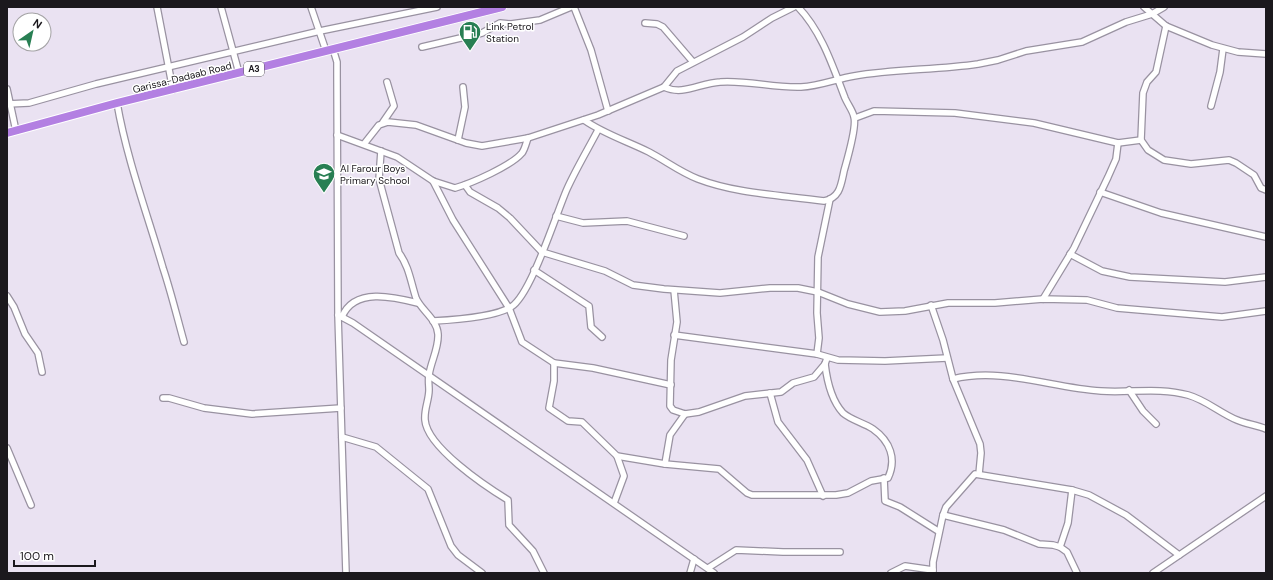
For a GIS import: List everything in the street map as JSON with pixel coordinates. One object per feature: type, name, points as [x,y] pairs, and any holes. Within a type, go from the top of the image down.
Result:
[{"type":"highway","name":"Garissa-Dadaab Road","points":[[7,133],[117,103],[502,7]]},
{"type":"street","points":[[157,7],[173,90]]},
{"type":"street","points":[[221,7],[239,73]]},
{"type":"street","points":[[311,7],[320,32],[337,62],[341,408],[346,573]]},
{"type":"street","points":[[9,104],[29,103],[96,84],[233,54],[320,32],[437,7]]},
{"type":"street","points":[[422,48],[482,33],[500,23],[511,24],[540,20],[572,7],[591,50],[608,111]]},
{"type":"street","points":[[383,122],[416,125],[458,140],[482,146],[528,138],[608,111],[664,87],[677,71],[743,37],[772,18],[794,7]]},
{"type":"street","points":[[584,120],[598,130],[650,152],[685,173],[725,187],[824,200],[836,196],[840,187],[850,150],[855,118],[845,98],[828,54],[804,14],[798,7]]},
{"type":"street","points":[[1144,7],[1166,26],[1223,49],[1238,52],[1266,54]]},
{"type":"street","points":[[664,87],[672,91],[680,91],[717,82],[738,81],[801,87],[853,76],[959,67],[998,60],[1026,51],[1082,42],[1126,22],[1152,14],[1164,7]]},
{"type":"street","points":[[645,23],[657,24],[663,27],[692,62]]},
{"type":"street","points":[[1166,26],[1156,72],[1147,82],[1143,93],[1141,140],[1148,150],[1155,156],[1164,160],[1191,164],[1229,160],[1236,162],[1254,175],[1262,188],[1266,190]]},
{"type":"street","points":[[1211,106],[1220,72],[1223,49]]},
{"type":"street","points":[[364,144],[379,124],[383,122],[394,106],[387,82]]},
{"type":"street","points":[[458,140],[465,107],[463,87]]},
{"type":"street","points":[[7,88],[9,104],[14,117],[16,131]]},
{"type":"street","points":[[117,103],[123,135],[137,187],[163,267],[184,342]]},
{"type":"street","points":[[855,118],[874,111],[978,115],[1034,123],[1118,143],[1141,140]]},
{"type":"street","points":[[7,119],[14,117]]},
{"type":"street","points":[[433,321],[463,319],[510,308],[521,297],[542,252],[567,189],[598,130]]},
{"type":"street","points":[[337,135],[381,150],[396,157],[433,181],[455,188],[490,174],[521,154],[528,138]]},
{"type":"street","points":[[1043,299],[1070,254],[1100,192],[1116,158],[1118,143]]},
{"type":"street","points":[[381,150],[379,179],[399,253],[405,260],[418,303],[433,321],[438,334],[436,348],[428,376],[429,390],[424,420],[427,429],[434,440],[448,456],[508,500],[509,525],[533,551],[544,573]]},
{"type":"street","points":[[433,181],[453,220],[510,308],[522,342],[554,363],[594,368],[671,385]]},
{"type":"street","points":[[465,185],[470,192],[498,208],[510,218],[542,252],[605,271],[633,285],[674,290],[731,292],[778,287],[798,288],[818,292],[848,304],[880,312],[905,311],[931,305],[1013,302],[1043,299],[1087,300],[1118,308],[1222,317],[1266,311]]},
{"type":"street","points":[[1100,192],[1161,213],[1266,237]]},
{"type":"street","points":[[817,354],[819,338],[818,257],[830,199]]},
{"type":"street","points":[[556,216],[583,223],[627,221],[684,236]]},
{"type":"street","points":[[1070,254],[1102,270],[1130,277],[1224,282],[1266,277]]},
{"type":"street","points":[[534,270],[589,306],[591,327],[602,337]]},
{"type":"street","points":[[674,290],[677,322],[674,335],[670,406],[673,410],[685,414],[713,408],[745,396],[781,392],[793,383],[812,378],[825,364],[827,358]]},
{"type":"street","points":[[7,296],[14,307],[25,334],[38,353],[42,372]]},
{"type":"street","points":[[340,316],[347,306],[367,297],[383,296],[418,303]]},
{"type":"street","points":[[931,305],[944,340],[953,379],[980,444],[981,453],[979,474]]},
{"type":"street","points":[[340,316],[714,573]]},
{"type":"street","points":[[674,335],[817,354],[827,358],[885,361],[948,358]]},
{"type":"street","points":[[554,363],[550,409],[568,421],[584,424],[617,456],[624,476],[614,504]]},
{"type":"street","points":[[617,456],[665,464],[719,469],[747,493],[752,495],[823,496],[848,493],[871,481],[888,478],[891,470],[892,455],[890,448],[874,429],[842,412],[830,390],[825,364]]},
{"type":"street","points":[[953,379],[966,376],[991,375],[1028,379],[1066,388],[1102,392],[1167,390],[1190,396],[1212,406],[1238,421],[1266,429]]},
{"type":"street","points":[[1129,390],[1143,411],[1156,424]]},
{"type":"street","points":[[770,393],[778,422],[807,460],[823,496]]},
{"type":"street","points":[[163,398],[169,398],[204,408],[252,414],[341,408]]},
{"type":"street","points":[[665,464],[670,435],[685,414]]},
{"type":"street","points":[[342,437],[376,447],[428,489],[451,546],[458,555],[482,573]]},
{"type":"street","points":[[7,448],[31,505]]},
{"type":"street","points":[[892,573],[904,566],[933,572],[938,531],[946,507],[972,476],[979,474],[1072,490],[1110,505],[1179,555]]},
{"type":"street","points":[[884,478],[885,501],[900,507],[938,531]]},
{"type":"street","points":[[1060,547],[1068,523],[1072,490]]},
{"type":"street","points":[[1153,573],[1266,496]]},
{"type":"street","points":[[943,515],[1004,530],[1039,544],[1060,547],[1067,552],[1077,573]]},
{"type":"street","points":[[708,568],[736,550],[840,552]]},
{"type":"street","points":[[690,573],[694,559]]},
{"type":"place","name":"Link Petrol Station","points":[[470,52]]},
{"type":"place","name":"Al Farour Boys Primary School","points":[[324,194]]}]
